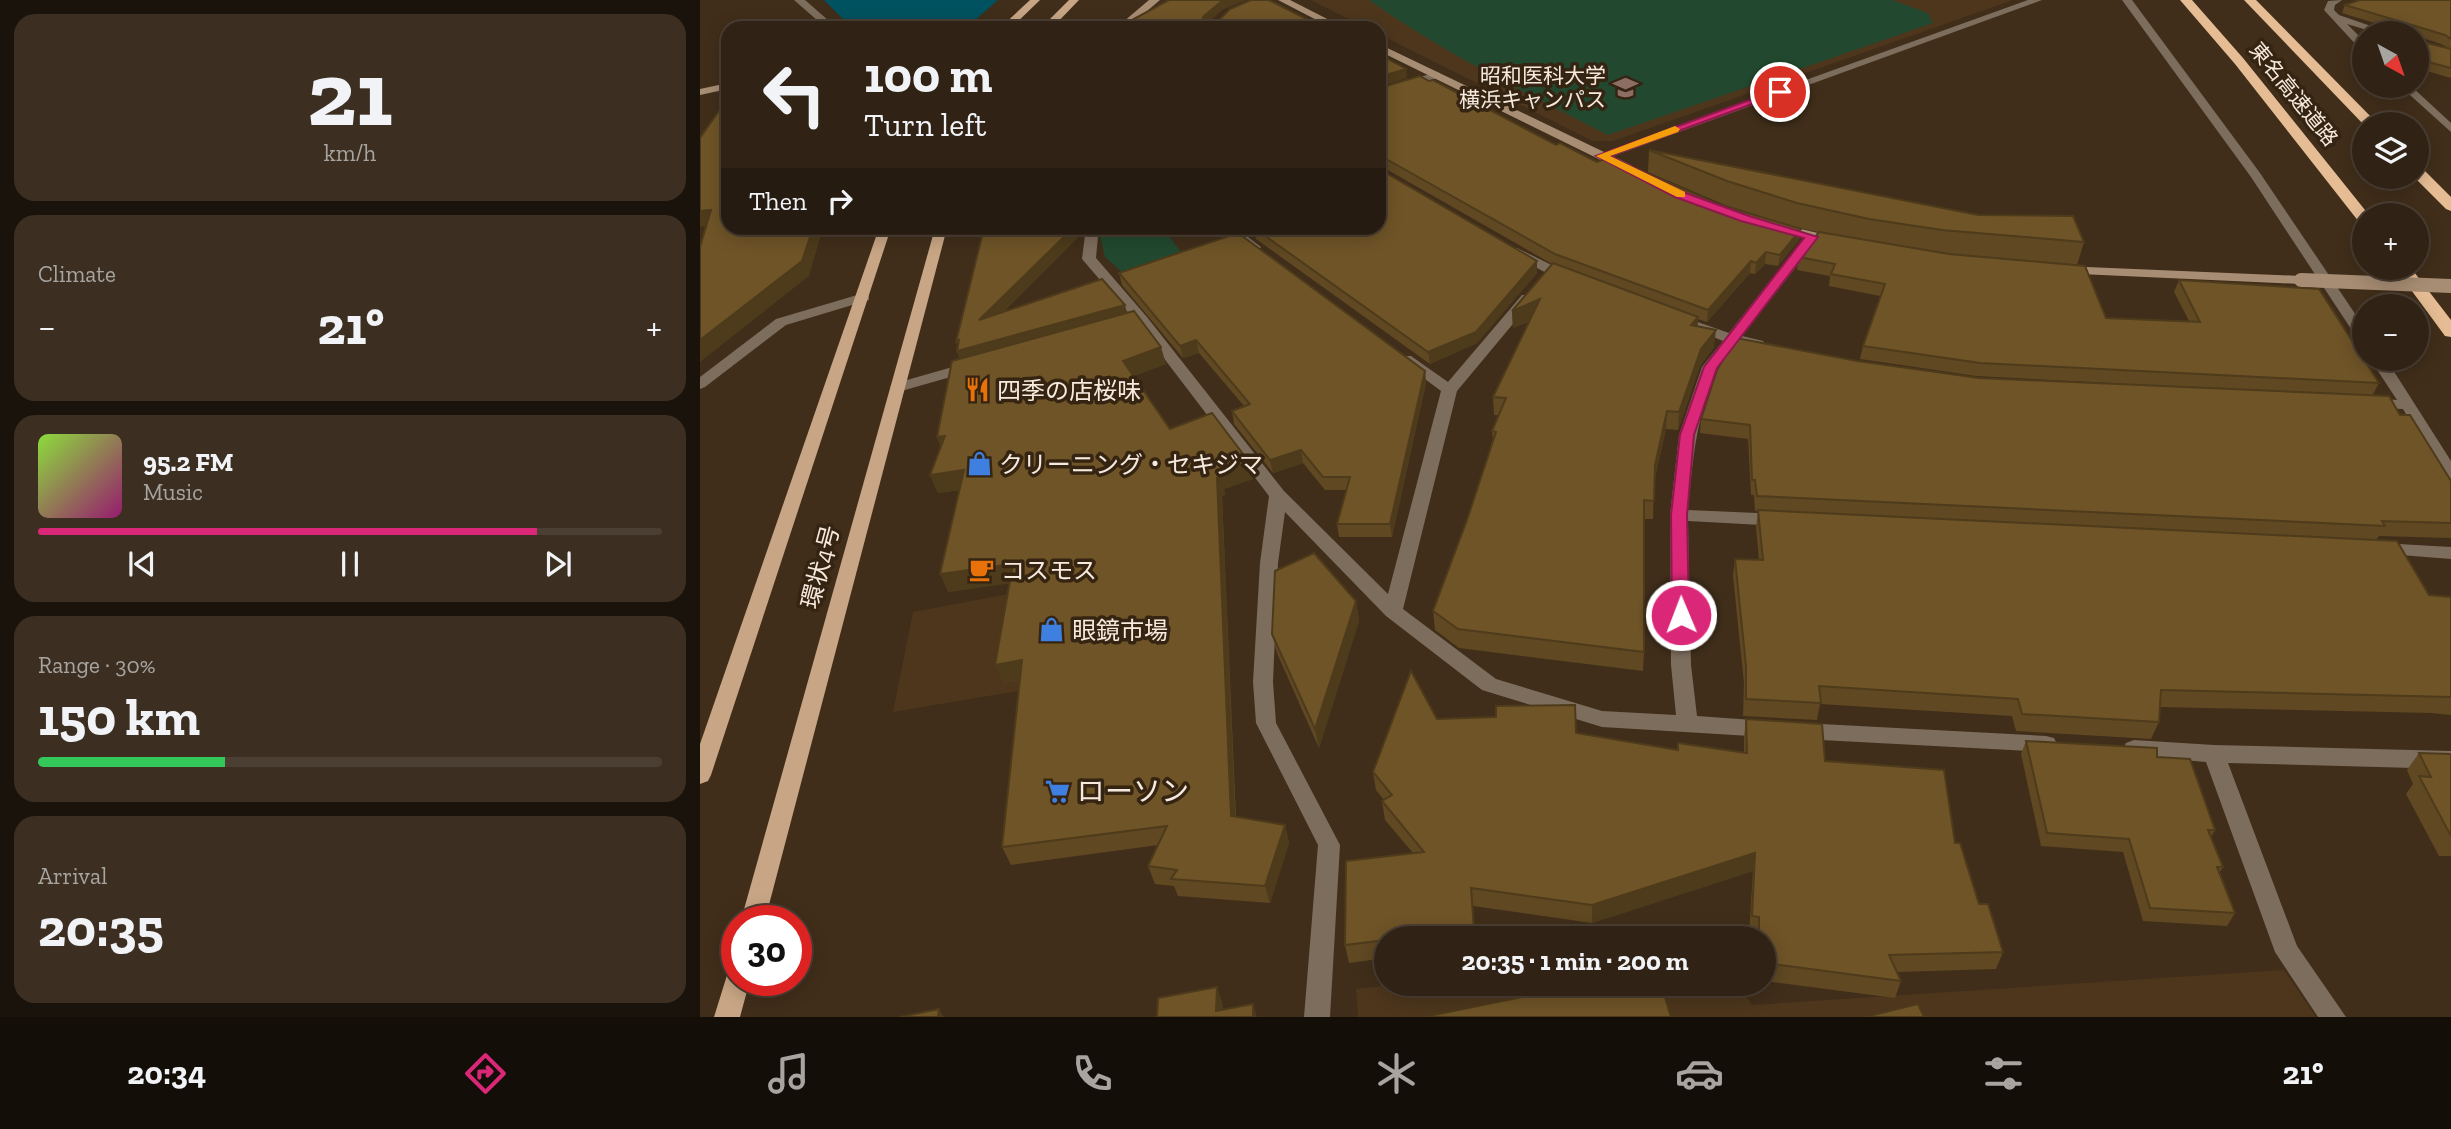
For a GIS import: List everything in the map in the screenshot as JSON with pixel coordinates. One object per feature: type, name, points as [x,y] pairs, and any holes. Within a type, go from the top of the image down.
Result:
[{"type":"highway","name":"東名高速道路","points":[[2186,0],[2239,61],[2352,204]]},
{"type":"highway","name":"東名高速道路","points":[[2250,0],[2359,112]]},
{"type":"highway","points":[[2429,183],[2451,206]]},
{"type":"highway","points":[[2412,280],[2451,332]]},
{"type":"main road","points":[[1012,21],[1035,0]]},
{"type":"main road","points":[[1053,21],[1074,0]]},
{"type":"main road","name":"環状4号","points":[[700,775],[705,746],[883,235]]},
{"type":"main road","name":"環状4号","points":[[757,905],[939,235]]},
{"type":"main road","points":[[727,1017],[733,996]]},
{"type":"street","points":[[799,0],[824,21]]},
{"type":"street","points":[[1130,21],[1155,0]]},
{"type":"street","points":[[1283,0],[1326,21]]},
{"type":"street","points":[[1601,156],[2037,0]]},
{"type":"street","points":[[2127,0],[2256,176],[2352,320]]},
{"type":"street","points":[[2337,0],[2331,3],[2329,10],[2352,35]]},
{"type":"street","points":[[2333,16],[2352,22]]},
{"type":"street","points":[[2429,47],[2451,54]]},
{"type":"street","points":[[1386,50],[1635,172]]},
{"type":"street","points":[[1386,92],[1436,75]]},
{"type":"street","points":[[700,84],[721,81]]},
{"type":"street","points":[[700,92],[721,88]]},
{"type":"street","points":[[2418,98],[2451,129]]},
{"type":"street","points":[[1772,226],[1849,244]]},
{"type":"street","points":[[1092,235],[1090,259],[1136,322],[1279,495],[1393,611],[1489,685],[1602,719],[2061,745]]},
{"type":"street","points":[[1238,235],[1272,260]]},
{"type":"street","points":[[1687,724],[1682,665],[1679,515],[1687,435],[1710,367],[1812,237]]},
{"type":"street","points":[[1504,244],[1549,271],[1585,285]]},
{"type":"street","points":[[2042,269],[2451,286]]},
{"type":"street","points":[[1393,611],[1449,390],[1549,271]]},
{"type":"street","points":[[700,384],[781,322],[863,297]]},
{"type":"street","points":[[1657,312],[1732,338],[1771,347]]},
{"type":"street","points":[[1394,349],[1449,390]]},
{"type":"street","points":[[898,387],[988,363]]},
{"type":"street","points":[[2386,371],[2451,474]]},
{"type":"street","points":[[2353,402],[2408,405]]},
{"type":"street","points":[[1279,495],[1269,563],[1263,682],[1266,723],[1329,845],[1317,1017]]},
{"type":"street","points":[[1679,515],[1803,521]]},
{"type":"street","points":[[2368,549],[2451,553]]},
{"type":"street","points":[[2117,748],[2214,754],[2451,760]]},
{"type":"street","points":[[2214,754],[2287,953],[2333,1017]]},
{"type":"shaded area","name":"昭和医科大学 横浜キャンパス","points":[[1311,0],[2013,0],[1613,141],[1593,141],[1386,38],[1386,21],[1353,21]]},
{"type":"shaded area","points":[[1116,574],[1113,675],[893,712],[913,612]]},
{"type":"shaded area","points":[[2284,970],[2316,1017],[1358,1017],[1356,989],[1374,987],[1374,996],[1746,996],[1752,1005]]},
{"type":"green space","name":"昭和医科大学 横浜キャンパス","points":[[1369,0],[1892,0],[1928,13],[1933,23],[1608,135],[1456,55]]},
{"type":"green space","points":[[1168,235],[1183,255],[1123,273],[1105,257],[1100,236]]},
{"type":"water","points":[[824,0],[998,0],[974,21],[845,21]]},
{"type":"building","points":[[1169,0],[1223,0],[1203,17],[1203,21],[1130,21]]},
{"type":"building","points":[[1251,0],[1269,0],[1310,21],[1218,21],[1230,9]]},
{"type":"building","points":[[2360,0],[2451,0],[2451,39],[2429,30],[2429,21],[2398,21],[2345,5]]},
{"type":"building","points":[[2429,44],[2451,49],[2451,68],[2429,62]]},
{"type":"building","points":[[1386,58],[1406,69],[1386,75]]},
{"type":"building","points":[[1420,76],[1429,81],[1433,80],[1556,145],[1560,143],[1597,162],[1610,157],[1718,204],[1801,229],[1780,255],[1766,252],[1756,263],[1751,261],[1708,310],[1555,254],[1386,159],[1386,86]]},
{"type":"building","points":[[721,108],[721,235],[811,235],[802,261],[700,340],[700,247],[711,210],[700,211],[700,138]]},
{"type":"building","points":[[1649,150],[1978,215],[2073,216],[2084,242],[1942,230],[1869,219],[1797,203],[1727,181]]},
{"type":"building","points":[[1386,173],[1537,261],[1476,332],[1428,352],[1264,235],[1386,235]]},
{"type":"building","points":[[1819,232],[1949,254],[2085,266],[2106,318],[2200,322],[2179,280],[2319,289],[2352,341],[2352,371],[2371,371],[2379,383],[1980,363],[1863,346],[1885,284],[1831,274],[1835,264],[1799,257]]},
{"type":"building","points":[[982,235],[1066,235],[979,320],[1102,279],[1125,305],[957,351],[959,340],[956,342]]},
{"type":"building","points":[[1232,235],[1241,235],[1425,371],[1390,524],[1337,524],[1350,477],[1323,477],[1301,450],[1270,460],[1232,411],[1250,404],[1196,340],[1180,346],[1119,273]]},
{"type":"building","points":[[1553,263],[1698,317],[1691,325],[1716,330],[1701,349],[1679,412],[1667,411],[1655,465],[1654,501],[1644,500],[1644,652],[1458,629],[1433,611],[1467,520],[1496,432],[1492,431],[1506,398],[1493,397],[1540,299],[1512,311]]},
{"type":"building","points":[[1134,311],[1161,347],[1123,361],[1170,429],[1212,413],[1249,462],[1218,472],[1221,477],[1217,478],[1231,816],[1285,825],[1265,886],[1171,879],[1177,870],[1148,866],[1167,826],[1002,847],[1022,660],[995,665],[1013,564],[940,574],[964,470],[930,475],[945,436],[937,437],[952,361]]},
{"type":"building","points":[[1736,338],[1857,361],[1979,378],[2389,396],[2400,415],[2410,415],[2451,481],[2451,523],[2382,521],[2385,526],[1757,496],[1755,480],[1752,480],[1750,425],[1701,419],[1717,370]]},
{"type":"building","points":[[1758,510],[2397,541],[2429,595],[2451,597],[2451,697],[2161,690],[2159,722],[2022,714],[2018,699],[1819,686],[1821,703],[1746,699],[1746,666],[1735,559],[1763,560]]},
{"type":"building","points":[[1314,553],[1356,601],[1315,729],[1272,634],[1275,571]]},
{"type":"building","points":[[1411,671],[1437,719],[1496,717],[1496,706],[1575,705],[1576,733],[1678,750],[1678,743],[1747,753],[1746,719],[1822,724],[1825,761],[1944,770],[1955,843],[1960,843],[1979,904],[1988,904],[2003,952],[1889,955],[1901,981],[1776,965],[1776,926],[1759,926],[1759,917],[1752,916],[1755,853],[1592,905],[1471,888],[1474,926],[1374,926],[1374,941],[1345,945],[1346,861],[1424,852],[1382,801],[1392,795],[1373,772]]},
{"type":"building","points":[[2026,741],[2157,748],[2157,757],[2190,759],[2215,830],[2208,830],[2223,867],[2217,867],[2235,913],[2150,908],[2129,839],[2047,833]]},
{"type":"building","points":[[2419,753],[2451,754],[2451,836],[2419,776],[2431,777]]},
{"type":"building","points":[[1217,987],[1216,1011],[1253,1004],[1253,1017],[1157,1017],[1158,998]]},
{"type":"building","points":[[1527,996],[1665,996],[1671,1017],[1424,1017]]},
{"type":"building","points":[[1918,1004],[1924,1017],[1865,1017]]},
{"type":"building","points":[[939,1009],[938,1017],[900,1017]]},
{"type":"slow traffic","points":[[1675,129],[1601,156],[1681,195]]},
{"type":"place","name":"昭和医科大学 横浜キャンパス","points":[[1626,87]]},
{"type":"place","name":"四季の店桜味","points":[[977,390]]},
{"type":"place","name":"クリーニング・セキジマ","points":[[979,464]]},
{"type":"place","name":"コスモス","points":[[981,570]]},
{"type":"place","name":"眼鏡市場","points":[[1052,630]]},
{"type":"place","name":"ローソン","points":[[1057,791]]},
{"type":"route","points":[[1681,615],[1679,515],[1687,435],[1710,367],[1812,237],[1745,219],[1679,194],[1601,156],[1780,92]]}]
